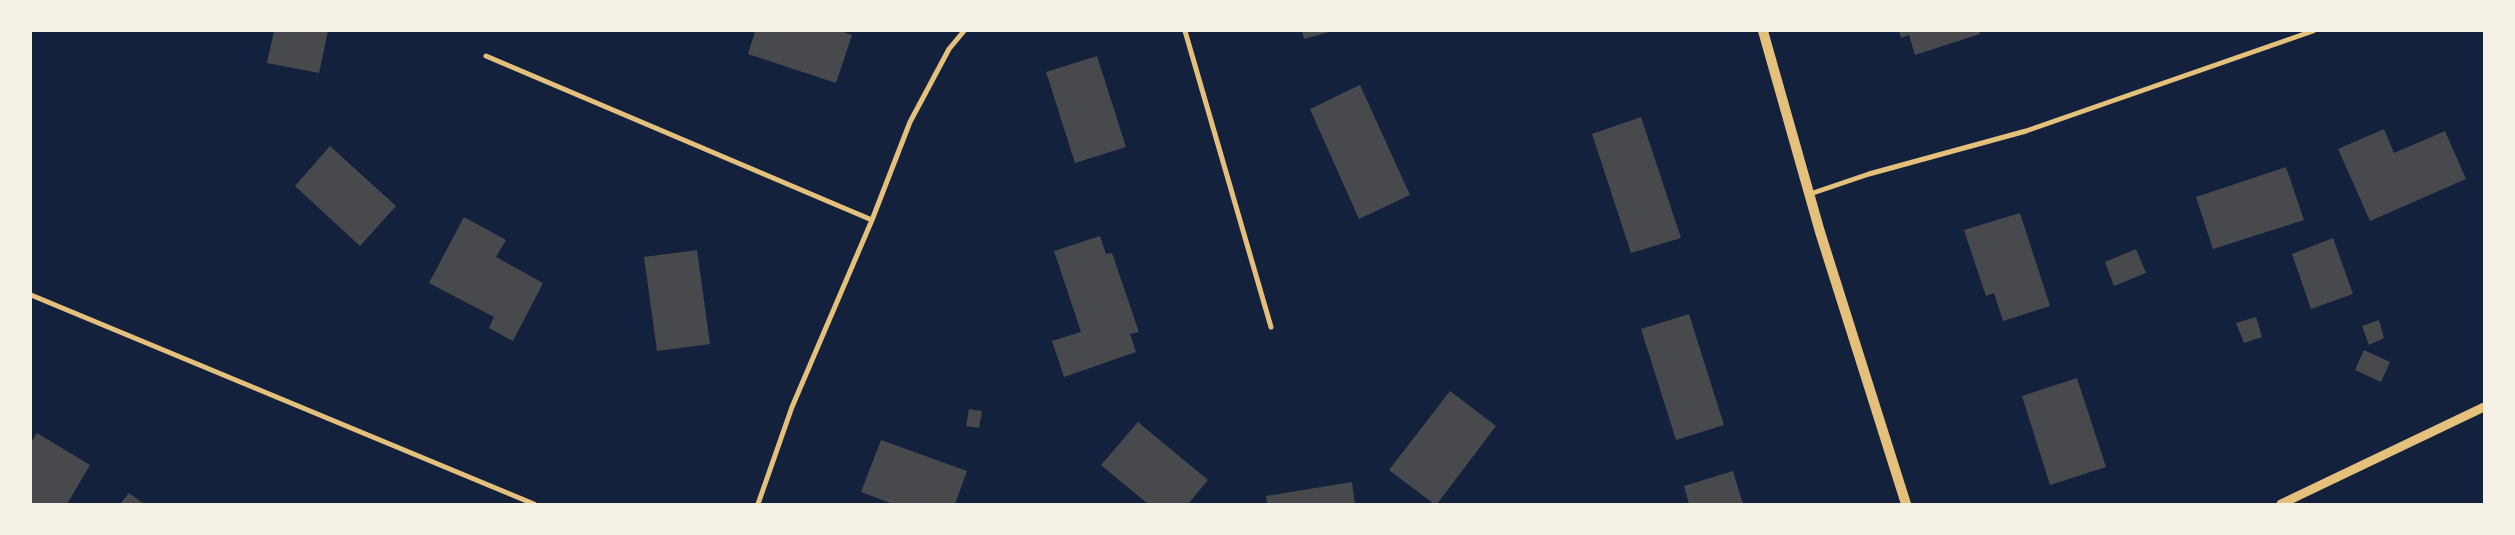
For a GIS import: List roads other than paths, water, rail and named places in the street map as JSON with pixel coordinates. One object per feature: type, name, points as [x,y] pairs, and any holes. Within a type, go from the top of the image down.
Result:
[{"type":"main road","points":[[1763,31],[1809,194],[1906,504]]},
{"type":"street","points":[[758,504],[792,407],[872,220],[910,122],[949,49],[964,31]]},
{"type":"street","points":[[1185,31],[1271,327]]},
{"type":"street","points":[[1809,194],[1869,174],[2026,131],[2313,31]]},
{"type":"street","points":[[486,56],[872,220]]},
{"type":"street","points":[[31,295],[534,504]]},
{"type":"street","points":[[2280,504],[2484,407]]}]
